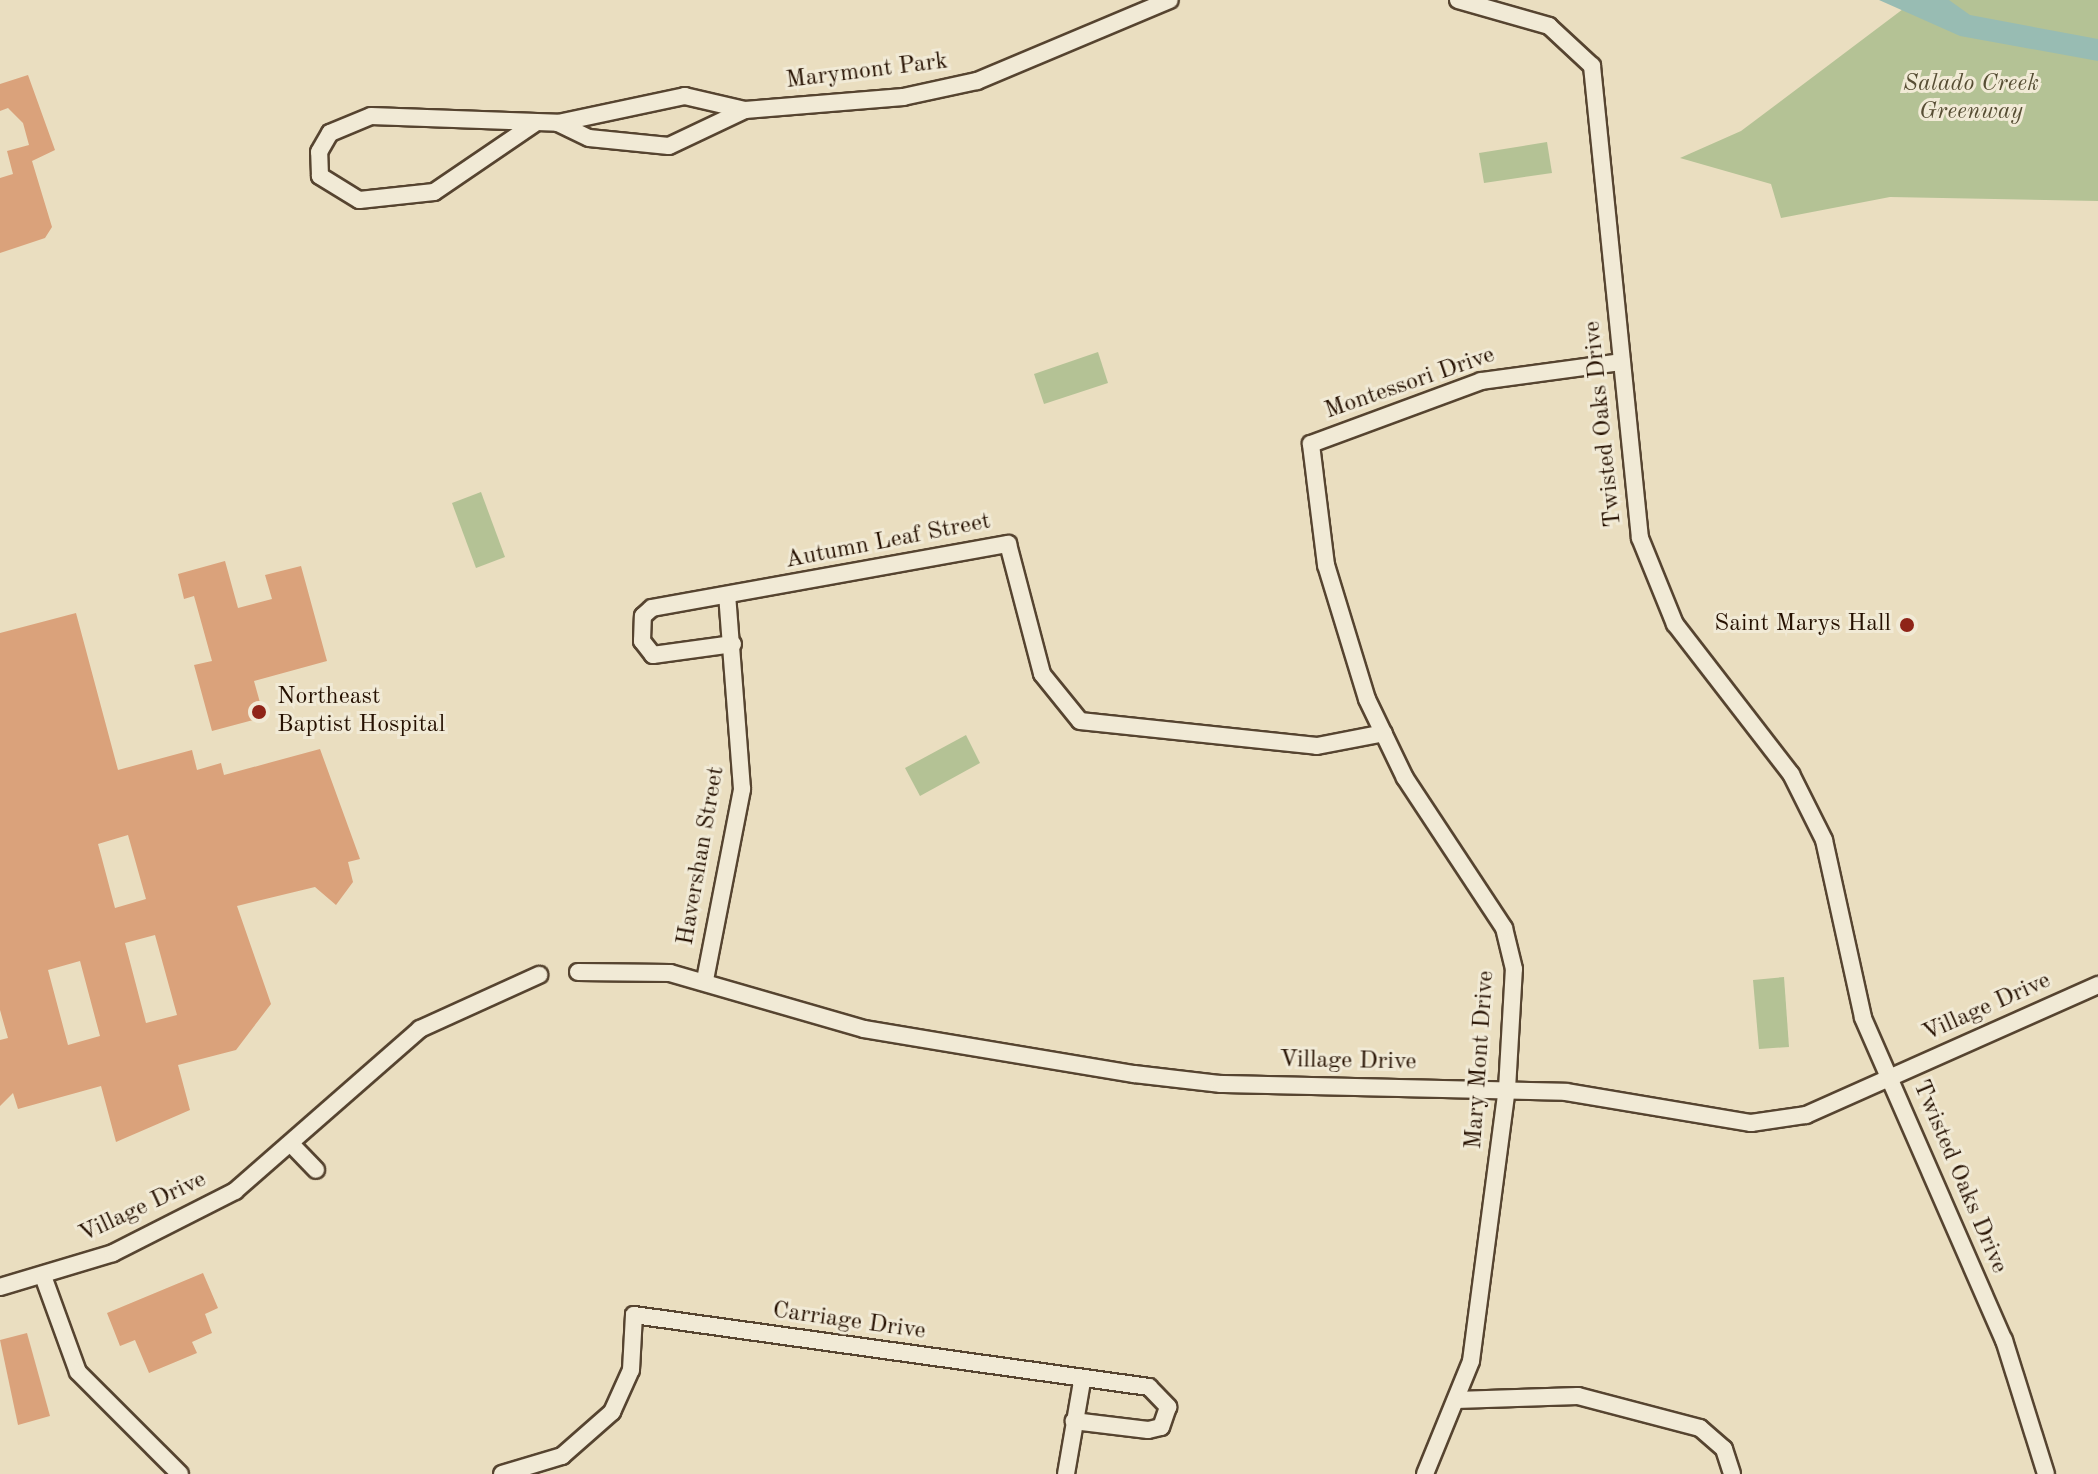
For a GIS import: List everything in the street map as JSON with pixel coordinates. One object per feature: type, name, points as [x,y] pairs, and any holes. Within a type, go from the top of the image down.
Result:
[{"type":"street","name":"Marymont Park","points":[[534,124],[434,192],[359,200],[320,176],[319,152],[330,133],[371,116],[534,124],[558,123],[685,96],[745,110],[931,93],[1170,0]]},
{"type":"street","name":"Twisted Oaks Drive","points":[[1458,0],[1532,19],[1585,54],[1600,98],[1633,500],[1658,589],[1720,689],[1809,806],[1836,875],[1863,1018],[2004,1340],[2046,1474]]},
{"type":"street","name":"Marymont Park","points":[[558,123],[589,138],[669,146],[745,110]]},
{"type":"street","name":"Montessori Drive","points":[[1311,444],[1481,381],[1622,362]]},
{"type":"street","name":"Mary Mont Drive","points":[[1311,444],[1326,565],[1346,639],[1384,733],[1504,928],[1514,969],[1507,1089],[1471,1361],[1425,1474]]},
{"type":"street","name":"Autumn Leaf Street","points":[[733,644],[653,655],[642,641],[643,616],[652,608],[1008,544],[1042,674],[1080,721],[1317,746],[1384,733]]},
{"type":"street","name":"Havershan Street","points":[[705,980],[742,789],[727,596]]},
{"type":"street","name":"Village Drive","points":[[578,972],[633,969],[705,980],[864,1029],[1134,1074],[1221,1084],[1507,1089],[1602,1096],[1696,1118],[1751,1123],[1806,1115],[2098,985]]},
{"type":"street","name":"Village Drive","points":[[0,1287],[113,1253],[235,1191],[293,1146],[420,1029],[539,975]]},
{"type":"street","points":[[293,1146],[316,1170]]},
{"type":"street","points":[[43,1276],[78,1372],[180,1474]]},
{"type":"street","name":"Carriage Drive","points":[[502,1474],[525,1472],[580,1445],[612,1412],[631,1370],[634,1315],[1082,1381],[1149,1387],[1162,1395],[1169,1417],[1148,1430],[1074,1421]]},
{"type":"street","points":[[1066,1474],[1082,1381]]},
{"type":"street","points":[[1456,1400],[1578,1396],[1700,1428],[1724,1449],[1732,1474]]},
{"type":"green space","name":"Salado Creek Greenway","points":[[1915,0],[2098,0],[2098,201],[1890,197],[1781,218],[1771,184],[1680,158],[1741,131]]},
{"type":"green space","points":[[1547,142],[1552,173],[1484,183],[1479,153]]},
{"type":"green space","points":[[1098,352],[1108,383],[1044,404],[1034,374]]},
{"type":"green space","points":[[481,492],[505,557],[476,568],[452,503]]},
{"type":"green space","points":[[966,735],[980,763],[920,796],[905,768]]},
{"type":"green space","points":[[1784,977],[1789,1047],[1759,1049],[1753,980]]},
{"type":"water","points":[[1879,0],[1949,0],[1970,15],[2098,39],[2098,61],[1960,36]]},
{"type":"building","points":[[28,75],[55,150],[32,161],[52,227],[45,238],[0,253],[0,178],[13,174],[7,151],[29,145],[23,123],[8,108],[0,111],[0,84]]},
{"type":"building","points":[[225,561],[238,608],[272,599],[265,575],[301,566],[327,661],[254,681],[264,717],[212,731],[194,665],[212,661],[194,596],[184,599],[178,574]]},
{"type":"building","points":[[76,613],[118,770],[192,750],[197,770],[221,763],[224,775],[320,749],[360,859],[348,862],[353,882],[336,905],[315,887],[237,906],[271,1004],[236,1050],[178,1065],[190,1110],[116,1142],[101,1086],[18,1109],[13,1093],[0,1106],[0,1040],[8,1038],[0,1010],[0,633]],"holes":[[[128,835],[146,899],[115,908],[98,844]],[[155,935],[177,1015],[146,1023],[125,943]],[[80,961],[100,1036],[68,1045],[48,970]]]},
{"type":"building","points":[[203,1273],[218,1308],[205,1314],[212,1333],[192,1342],[197,1353],[149,1373],[135,1340],[120,1346],[107,1313]]},
{"type":"building","points":[[27,1333],[50,1416],[18,1425],[0,1340]]},
{"type":"place","name":"Saint Marys Hall","points":[[1907,625]]},
{"type":"place","name":"Northeast Baptist Hospital","points":[[259,712]]}]
